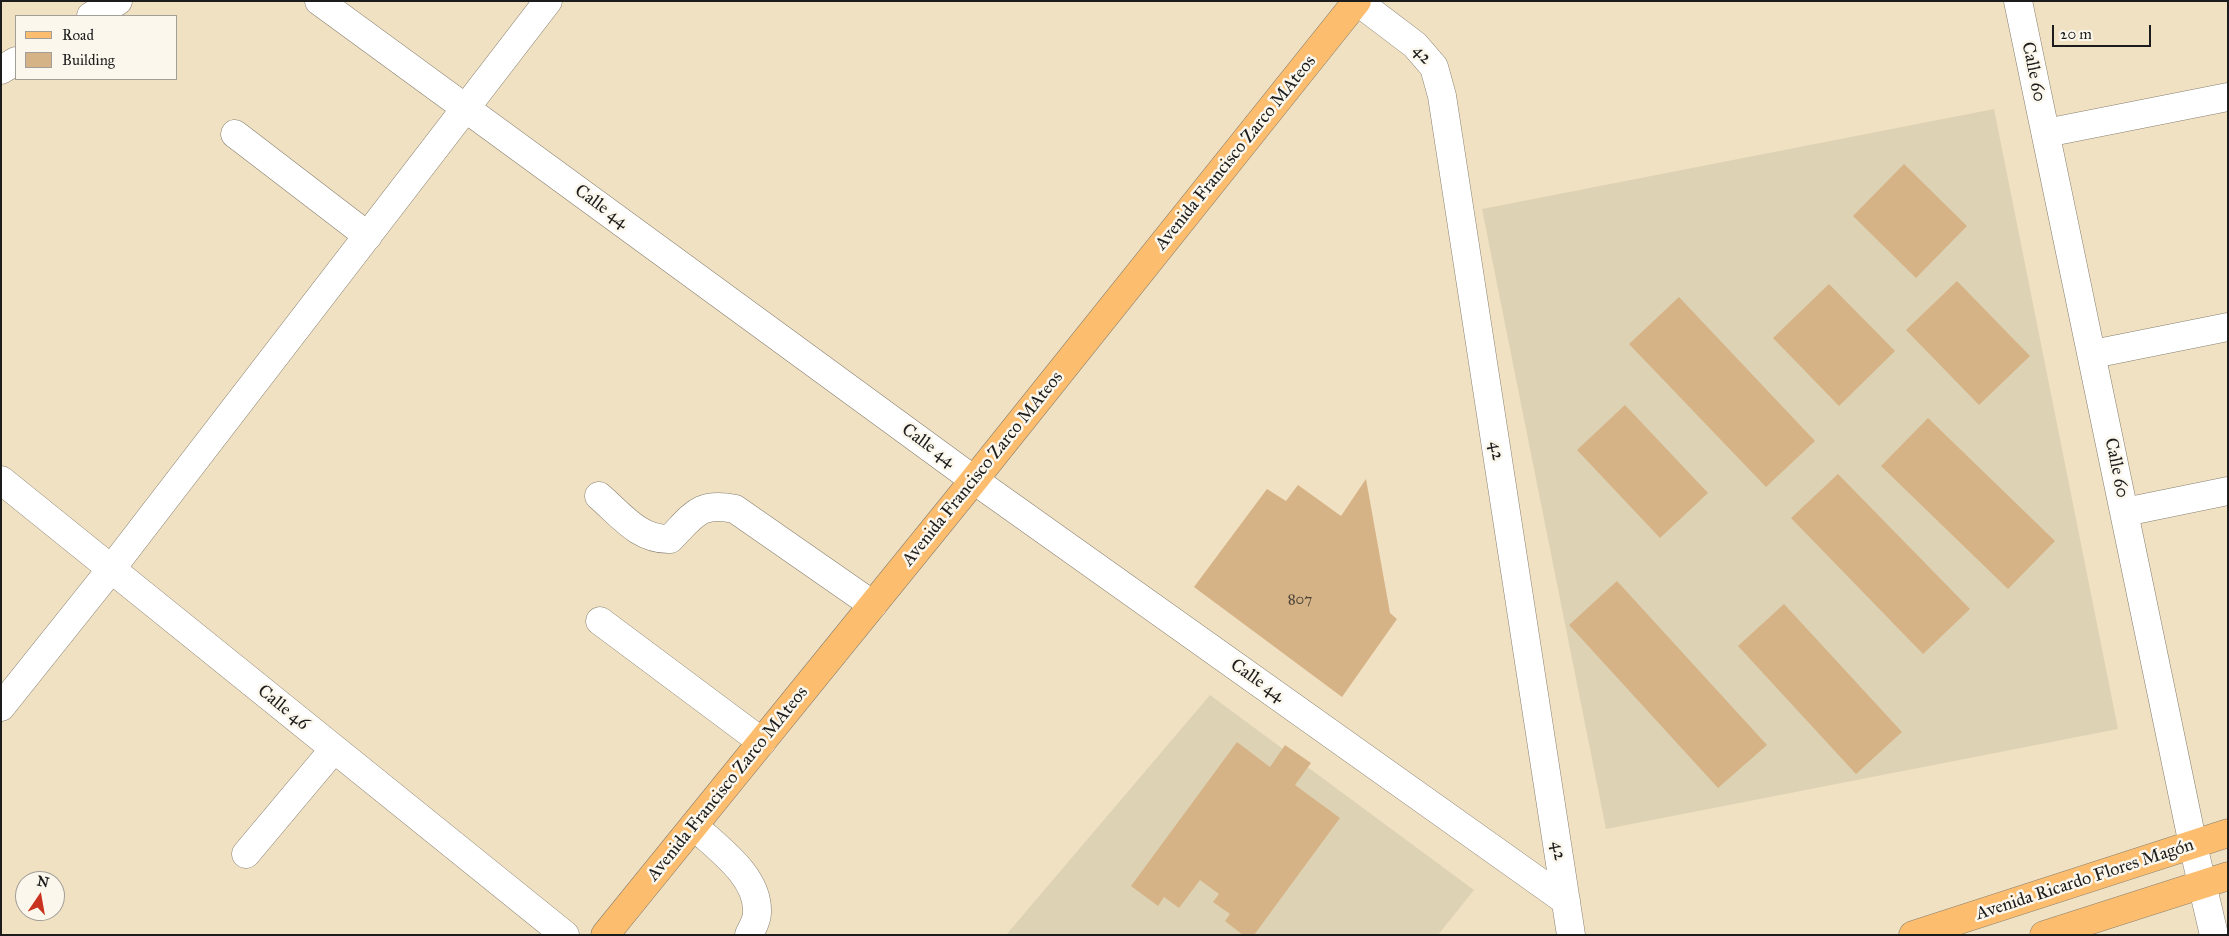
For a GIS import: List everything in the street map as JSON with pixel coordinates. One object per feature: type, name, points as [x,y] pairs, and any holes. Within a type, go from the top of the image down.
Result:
[{"type":"main road","name":"Avenida Francisco Zarco MAteos","points":[[605,935],[974,480],[1357,1]]},
{"type":"main road","name":"Avenida Ricardo Flores Magón","points":[[1913,935],[2228,833]]},
{"type":"main road","points":[[2044,935],[2216,880]]},
{"type":"street","points":[[93,15],[118,1]]},
{"type":"street","name":"Calle 44","points":[[319,1],[974,480],[1566,901]]},
{"type":"street","points":[[1,707],[112,568],[548,1]]},
{"type":"street","name":"42","points":[[1357,1],[1416,46],[1434,67],[1442,96],[1571,935]]},
{"type":"street","name":"Calle 60","points":[[2018,1],[2093,354],[2193,845],[2216,880],[2214,935]]},
{"type":"street","points":[[1,70],[15,62]]},
{"type":"street","points":[[2046,133],[2228,97]]},
{"type":"street","points":[[235,134],[368,236]]},
{"type":"street","points":[[2093,354],[2228,327]]},
{"type":"street","name":"Calle 46","points":[[1,480],[565,935]]},
{"type":"street","points":[[2125,512],[2228,491]]},
{"type":"street","points":[[600,496],[640,532],[655,540],[670,539],[696,512],[717,505],[735,509],[873,605]]},
{"type":"street","points":[[600,621],[762,742]]},
{"type":"street","points":[[246,854],[334,749]]},
{"type":"street","points":[[694,826],[749,882],[755,896],[757,912],[749,935]]},
{"type":"shaded area","points":[[1994,109],[2118,729],[1606,829],[1482,209]]},
{"type":"shaded area","points":[[1210,695],[1474,890],[1438,935],[1006,935]]},
{"type":"building","points":[[1904,164],[1967,226],[1916,278],[1853,216]]},
{"type":"building","points":[[1957,281],[2030,356],[1979,405],[1906,330]]},
{"type":"building","points":[[1829,284],[1895,351],[1839,406],[1773,338]]},
{"type":"building","points":[[1679,297],[1815,441],[1766,487],[1629,344]]},
{"type":"building","points":[[1625,405],[1708,493],[1660,538],[1577,450]]},
{"type":"building","points":[[1928,418],[2055,541],[2008,589],[1881,466]]},
{"type":"building","points":[[1838,474],[1970,609],[1923,654],[1791,518]]},
{"type":"building","points":[[1366,479],[1390,613],[1397,619],[1342,697],[1194,587],[1267,489],[1286,501],[1298,485],[1341,516]]},
{"type":"building","points":[[1617,581],[1767,745],[1718,788],[1569,625]]},
{"type":"building","points":[[1784,604],[1902,732],[1856,774],[1738,646]]},
{"type":"building","points":[[1237,742],[1270,767],[1285,745],[1311,763],[1295,785],[1340,818],[1254,935],[1243,935],[1225,921],[1230,914],[1213,902],[1219,894],[1200,880],[1179,908],[1164,897],[1158,906],[1131,886]]}]
